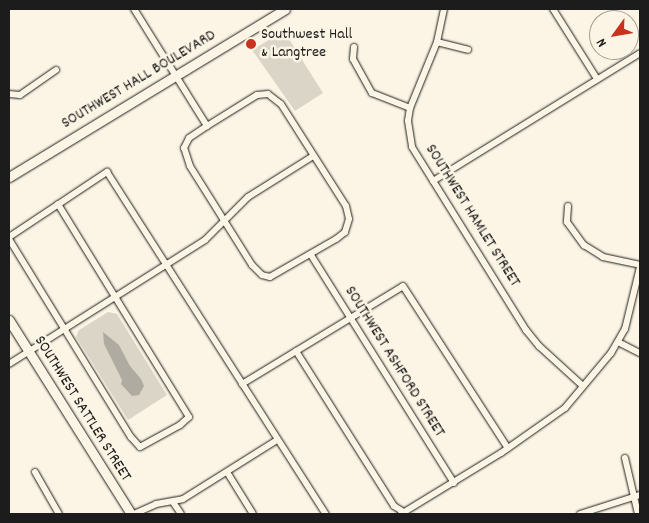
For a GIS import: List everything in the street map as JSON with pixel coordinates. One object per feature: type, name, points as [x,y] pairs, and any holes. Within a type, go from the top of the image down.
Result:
[{"type":"main road","name":"SOUTHWEST HALL BOULEVARD","points":[[9,177],[282,9]]},
{"type":"main road","name":"SOUTHWEST SATTLER STREET","points":[[9,320],[130,514]]},
{"type":"street","points":[[134,9],[174,76],[207,126]]},
{"type":"street","name":"SOUTHWEST HAMLET STREET","points":[[444,9],[437,42],[410,108],[408,121],[412,148],[526,330],[539,346],[583,386]]},
{"type":"street","points":[[553,9],[597,79]]},
{"type":"street","points":[[437,42],[468,50]]},
{"type":"street","points":[[354,47],[352,59],[372,93],[410,108]]},
{"type":"street","points":[[433,181],[524,127],[640,53]]},
{"type":"street","points":[[9,94],[20,95],[56,70]]},
{"type":"street","points":[[268,94],[281,104],[346,206],[349,219],[345,232],[279,275],[262,276],[224,221],[184,154],[185,142],[207,126],[257,95],[268,94]]},
{"type":"street","points":[[9,364],[63,328],[115,298],[205,240],[248,197],[313,156]]},
{"type":"street","points":[[58,204],[189,417],[140,447],[63,328],[9,238],[58,204],[107,172],[326,514]]},
{"type":"street","points":[[296,351],[394,506],[402,513],[413,508],[557,415],[618,342],[628,321],[640,266],[612,260],[584,244],[567,222],[568,206]]},
{"type":"street","name":"SOUTHWEST ASHFORD STREET","points":[[311,255],[454,483]]},
{"type":"street","points":[[242,384],[404,286],[508,448]]},
{"type":"street","points":[[618,342],[640,354]]},
{"type":"street","points":[[134,514],[156,504],[173,502],[227,472],[277,440]]},
{"type":"street","points":[[625,458],[637,495],[638,514]]},
{"type":"street","points":[[35,472],[59,514]]},
{"type":"street","points":[[227,472],[253,514]]},
{"type":"street","points":[[581,514],[637,495]]},
{"type":"street","points":[[173,502],[180,514]]},
{"type":"shaded area","points":[[284,31],[323,93],[295,111],[252,50]]},
{"type":"shaded area","points":[[108,312],[117,314],[167,395],[128,420],[76,337],[79,330]]},
{"type":"shaded area","points":[[103,332],[119,345],[130,366],[141,379],[144,386],[139,395],[132,396],[121,384],[122,380],[104,344]]},
{"type":"place","name":"Southwest Hall & Langtree","points":[[251,44]]}]
